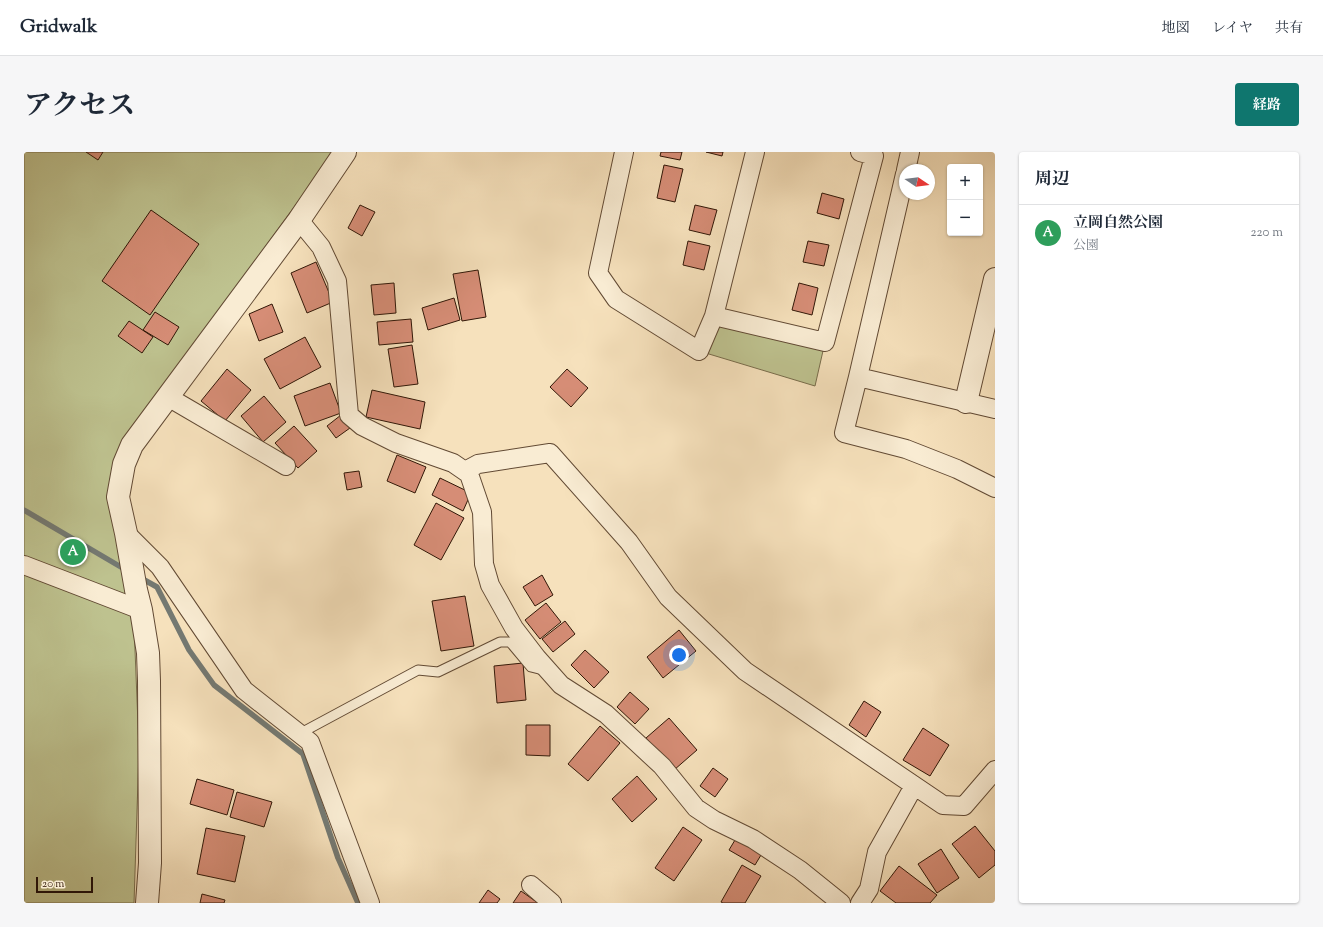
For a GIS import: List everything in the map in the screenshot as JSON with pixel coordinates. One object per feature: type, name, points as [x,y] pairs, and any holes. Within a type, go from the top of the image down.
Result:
[{"type":"street","points":[[147,903],[150,863],[148,653],[118,497],[124,464],[132,445],[299,220],[345,152]]},
{"type":"street","points":[[624,152],[598,273],[616,299],[699,351],[714,316],[755,152]]},
{"type":"street","points":[[714,316],[824,342],[874,156],[860,152]]},
{"type":"street","points":[[907,164],[910,152]]},
{"type":"street","points":[[899,200],[844,432],[906,449],[957,469],[995,488]]},
{"type":"street","points":[[299,220],[321,247],[337,281],[349,415],[362,426],[396,443],[453,463],[469,474],[482,512],[484,564],[490,585],[514,628],[562,685],[606,714],[662,766],[696,808],[714,820],[753,839],[767,848],[800,870],[841,903]]},
{"type":"street","points":[[966,402],[992,310],[995,280]]},
{"type":"street","points":[[858,377],[995,409]]},
{"type":"street","points":[[168,397],[286,466]]},
{"type":"street","points":[[465,471],[478,464],[550,453],[629,542],[668,597],[745,670],[943,805],[964,806],[995,770]]},
{"type":"street","points":[[126,533],[160,567],[244,690],[310,742],[370,903]]},
{"type":"street","points":[[24,565],[139,600]]},
{"type":"street","points":[[860,903],[869,889],[877,852],[914,786]]},
{"type":"street","points":[[531,885],[552,903]]},
{"type":"lane","points":[[299,734],[418,670],[438,672],[500,642],[510,642],[531,666],[550,672]]},
{"type":"green space","points":[[24,152],[334,152],[120,447],[110,479],[134,625],[139,749],[134,903],[24,903]]},
{"type":"green space","points":[[714,316],[825,342],[815,386],[699,351]]},
{"type":"building","points":[[86,152],[103,152],[98,160]]},
{"type":"building","points":[[661,152],[682,152],[680,160],[660,156]]},
{"type":"building","points":[[706,152],[723,152],[722,156]]},
{"type":"building","points":[[664,165],[683,169],[675,202],[657,198]]},
{"type":"building","points":[[822,193],[844,199],[839,219],[817,213]]},
{"type":"building","points":[[360,205],[375,212],[362,236],[348,228]]},
{"type":"building","points":[[695,205],[717,210],[710,235],[689,230]]},
{"type":"building","points":[[151,210],[199,244],[150,315],[102,281]]},
{"type":"building","points":[[688,241],[710,246],[704,270],[683,265]]},
{"type":"building","points":[[808,241],[829,245],[824,266],[803,262]]},
{"type":"building","points":[[316,262],[333,302],[307,313],[291,273]]},
{"type":"building","points":[[478,270],[486,317],[462,321],[453,274]]},
{"type":"building","points":[[394,283],[396,313],[374,315],[371,285]]},
{"type":"building","points":[[799,283],[818,288],[812,315],[792,310]]},
{"type":"building","points":[[454,298],[460,320],[428,330],[422,308]]},
{"type":"building","points":[[272,304],[283,332],[259,341],[249,314]]},
{"type":"building","points":[[155,312],[179,327],[168,345],[143,330]]},
{"type":"building","points":[[411,319],[413,342],[379,345],[377,322]]},
{"type":"building","points":[[129,321],[153,337],[142,353],[118,336]]},
{"type":"building","points":[[305,337],[321,367],[280,389],[264,359]]},
{"type":"building","points":[[412,345],[418,384],[394,387],[388,349]]},
{"type":"building","points":[[227,369],[251,390],[225,421],[201,401]]},
{"type":"building","points":[[567,369],[588,388],[571,407],[550,387]]},
{"type":"building","points":[[330,383],[341,413],[305,426],[294,396]]},
{"type":"building","points":[[372,390],[425,402],[420,429],[366,417]]},
{"type":"building","points":[[264,396],[286,422],[263,442],[241,416]]},
{"type":"building","points":[[341,415],[350,428],[336,438],[327,426]]},
{"type":"building","points":[[294,426],[317,451],[298,468],[275,443]]},
{"type":"building","points":[[397,455],[426,467],[415,493],[387,481]]},
{"type":"building","points":[[359,471],[362,487],[347,490],[344,473]]},
{"type":"building","points":[[440,478],[471,493],[463,511],[432,495]]},
{"type":"building","points":[[436,503],[464,518],[441,560],[414,545]]},
{"type":"building","points":[[542,575],[553,595],[535,606],[523,587]]},
{"type":"building","points":[[465,596],[474,646],[441,651],[432,601]]},
{"type":"building","points":[[546,603],[561,622],[540,639],[525,620]]},
{"type":"building","points":[[565,621],[575,634],[553,652],[542,639]]},
{"type":"building","points":[[679,630],[696,651],[663,678],[647,657]]},
{"type":"building","points":[[585,650],[609,672],[594,688],[571,665]]},
{"type":"building","points":[[523,663],[526,700],[497,703],[494,666]]},
{"type":"building","points":[[630,692],[649,709],[635,724],[617,707]]},
{"type":"building","points":[[864,701],[881,712],[866,737],[849,725]]},
{"type":"building","points":[[669,718],[697,750],[674,770],[646,738]]},
{"type":"building","points":[[526,725],[550,725],[550,756],[526,755]]},
{"type":"building","points":[[600,726],[620,743],[588,781],[568,764]]},
{"type":"building","points":[[923,728],[949,745],[930,776],[903,760]]},
{"type":"building","points":[[713,768],[728,779],[715,797],[700,786]]},
{"type":"building","points":[[637,776],[657,799],[632,822],[612,799]]},
{"type":"building","points":[[197,779],[234,790],[227,815],[190,804]]},
{"type":"building","points":[[237,792],[272,802],[264,827],[230,817]]},
{"type":"building","points":[[975,826],[995,851],[995,865],[979,878],[952,844]]},
{"type":"building","points":[[683,827],[702,840],[674,881],[655,868]]},
{"type":"building","points":[[206,828],[245,836],[235,882],[197,874]]},
{"type":"building","points":[[738,835],[764,850],[755,865],[729,850]]},
{"type":"building","points":[[941,849],[959,878],[937,893],[918,864]]},
{"type":"building","points":[[742,865],[761,876],[745,903],[721,902]]},
{"type":"building","points":[[899,866],[937,895],[930,903],[896,903],[880,891]]},
{"type":"building","points":[[488,890],[500,899],[497,903],[479,903]]},
{"type":"building","points":[[521,891],[538,903],[513,903]]},
{"type":"building","points":[[202,894],[225,900],[224,903],[200,903]]},
{"type":"waterway","points":[[24,510],[126,570]]},
{"type":"waterway","points":[[139,577],[157,587],[189,650],[214,685],[303,754],[338,858],[358,903]]},
{"type":"place","name":"立岡自然公園","points":[[73,552]]}]
